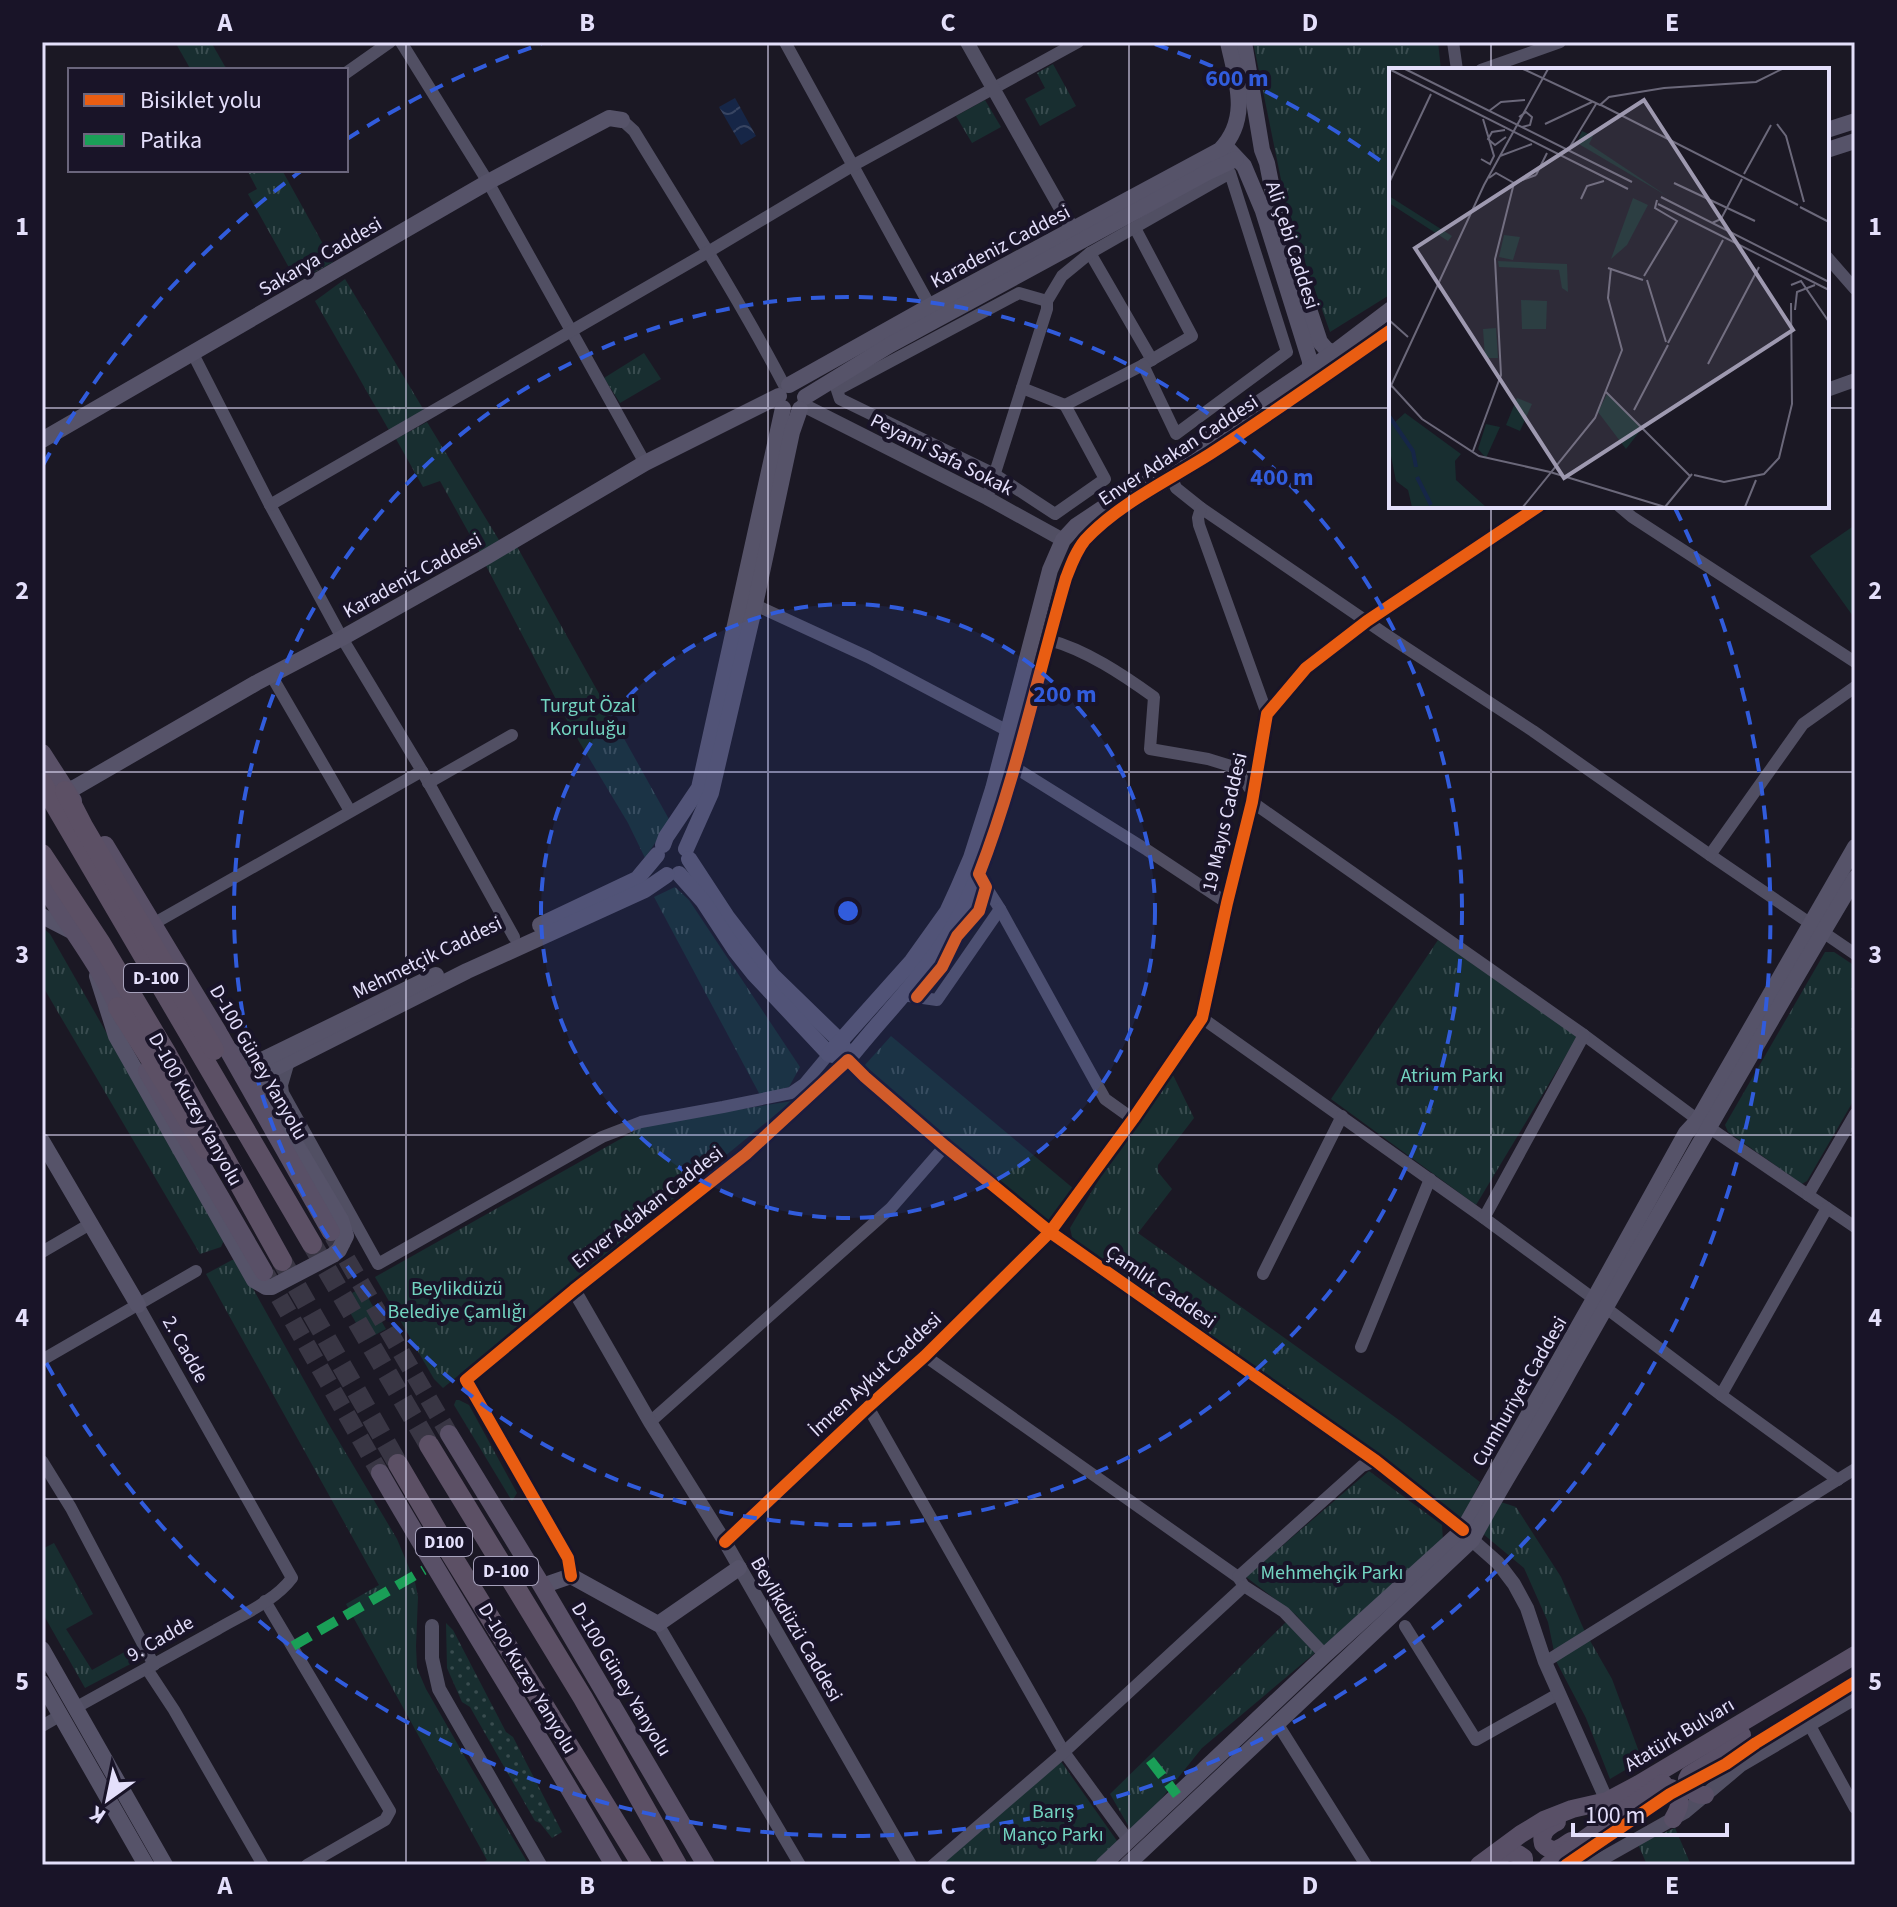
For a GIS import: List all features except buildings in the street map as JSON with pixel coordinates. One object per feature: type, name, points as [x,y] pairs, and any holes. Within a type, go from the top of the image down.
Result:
[{"type":"highway","name":"D-100","points":[[42,783],[312,1244]]},
{"type":"highway","points":[[65,791],[256,1127],[268,1156],[270,1172]]},
{"type":"highway","name":"D-100","points":[[42,854],[100,942],[222,1150],[268,1237],[273,1266]]},
{"type":"highway","points":[[118,1007],[239,1204],[268,1237]]},
{"type":"highway","name":"D-100","points":[[429,1445],[583,1698],[677,1865]]},
{"type":"highway","name":"D100","points":[[389,1468],[490,1619]]},
{"type":"highway","points":[[490,1619],[521,1686],[627,1865]]},
{"type":"highway","points":[[490,1619],[642,1865]]},
{"type":"highway","points":[[583,1698],[631,1766],[693,1865]]},
{"type":"main road","points":[[1228,42],[1241,103],[1231,136]]},
{"type":"main road","name":"Ali Çebi Caddesi","points":[[1244,42],[1277,213],[1320,342],[1333,353]]},
{"type":"main road","name":"Sakarya Caddesi","points":[[42,440],[488,182],[609,118],[622,120]]},
{"type":"main road","points":[[1829,129],[1855,121]]},
{"type":"main road","points":[[1231,136],[1247,127],[1256,130],[1261,141],[1261,149],[1254,158],[1238,160]]},
{"type":"main road","name":"Ali Çebi Caddesi","points":[[1231,136],[1230,151],[1247,172],[1263,211],[1310,368]]},
{"type":"main road","name":"Karadeniz Caddesi","points":[[792,398],[930,306],[1210,156],[1231,136]]},
{"type":"main road","points":[[1829,149],[1855,141]]},
{"type":"main road","name":"Karadeniz Caddesi","points":[[65,791],[486,557],[645,463],[792,398],[1208,172],[1238,160]]},
{"type":"main road","name":"Enver Adakan Caddesi","points":[[835,1048],[912,961],[947,912],[971,858],[993,789],[1049,574],[1063,540],[1076,526],[1333,353],[1389,311]]},
{"type":"main road","name":"Enver Adakan Caddesi","points":[[848,1060],[947,937],[977,879],[1014,767],[1066,578],[1085,540],[1156,485],[1247,430],[1389,331]]},
{"type":"main road","points":[[673,874],[687,868],[688,854],[711,793],[792,432],[792,398]]},
{"type":"main road","name":"Mehmetçik Caddesi","points":[[284,1064],[637,879],[660,850],[699,788],[792,398]]},
{"type":"main road","points":[[1063,540],[1079,549]]},
{"type":"main road","name":"D-100 Güney Yanyolu","points":[[42,753],[65,791],[95,829],[153,924],[331,1232]]},
{"type":"main road","points":[[835,1048],[727,917],[688,854],[676,843],[660,850],[660,869],[673,874],[703,901],[754,974],[848,1060]]},
{"type":"main road","name":"Cumhuriyet Caddesi","points":[[1818,928],[1850,852],[1855,847]]},
{"type":"main road","name":"Mehmetçik Caddesi","points":[[218,1032],[239,1061],[246,1065],[254,1064],[516,942],[645,890],[673,874]]},
{"type":"main road","name":"Cumhuriyet Caddesi","points":[[1103,1865],[1131,1853],[1468,1535],[1600,1304],[1686,1133],[1704,1123],[1818,928],[1855,878]]},
{"type":"main road","points":[[42,884],[95,967],[116,1036],[130,1063],[254,1280],[266,1287],[279,1285],[333,1255],[346,1236],[341,1220],[262,1085],[267,1072],[284,1064]]},
{"type":"main road","points":[[42,916],[73,932]]},
{"type":"main road","name":"D-100 Kuzey Yanyolu","points":[[95,967],[118,1007],[144,1065],[273,1266]]},
{"type":"main road","name":"2. Cadde","points":[[42,1141],[138,1305]]},
{"type":"main road","name":"D-100 Güney Yanyolu","points":[[449,1434],[706,1865]]},
{"type":"main road","name":"D-100 Kuzey Yanyolu","points":[[389,1468],[442,1579],[614,1865]]},
{"type":"main road","name":"Cumhuriyet Caddesi","points":[[1273,1716],[1325,1655],[1468,1535]]},
{"type":"main road","points":[[542,1586],[571,1576],[658,1624],[739,1568]]},
{"type":"main road","points":[[42,1649],[68,1712],[146,1865]]},
{"type":"main road","name":"Atatürk Bulvarı","points":[[1480,1865],[1544,1820],[1603,1802],[1639,1784],[1855,1655]]},
{"type":"main road","name":"Atatürk Bulvarı","points":[[1548,1865],[1647,1794],[1855,1667]]},
{"type":"main road","points":[[42,1683],[68,1712],[165,1865]]},
{"type":"main road","points":[[1705,1795],[1700,1796],[1691,1790],[1687,1779],[1689,1775],[1716,1758],[1742,1735]]},
{"type":"main road","points":[[1647,1794],[1671,1788],[1677,1793],[1680,1806],[1673,1819]]},
{"type":"main road","points":[[1599,1827],[1553,1850],[1546,1847],[1541,1839],[1550,1825],[1603,1802]]},
{"type":"main road","points":[[1480,1865],[1504,1853],[1515,1852],[1524,1858],[1524,1865]]},
{"type":"street","points":[[348,72],[390,42]]},
{"type":"street","points":[[401,42],[488,182],[645,463]]},
{"type":"street","points":[[785,42],[930,306]]},
{"type":"street","points":[[967,42],[1073,230]]},
{"type":"street","points":[[270,505],[852,166],[1078,42]]},
{"type":"street","points":[[1453,42],[1457,68]]},
{"type":"street","points":[[1487,68],[1560,42]]},
{"type":"street","points":[[622,120],[634,131],[708,252],[792,398]]},
{"type":"street","points":[[987,498],[1047,301],[1062,276],[1090,253],[1230,173],[1287,352],[1176,434],[1147,362],[1090,253]]},
{"type":"street","points":[[1065,405],[1192,336],[1135,228]]},
{"type":"street","points":[[1829,259],[1855,289]]},
{"type":"street","points":[[1022,388],[1065,405],[1105,479],[1055,514],[994,474],[840,399],[837,390],[1019,293],[1047,301]]},
{"type":"street","points":[[192,352],[342,638],[422,771],[516,942]]},
{"type":"street","points":[[1829,389],[1855,380]]},
{"type":"street","name":"Peyami Safa Sokak","points":[[792,398],[1063,540]]},
{"type":"street","points":[[1172,478],[1176,488],[1201,508],[1533,731],[1855,954]]},
{"type":"street","points":[[1201,508],[1199,525],[1267,714],[1306,668],[1367,621],[1536,508]]},
{"type":"street","points":[[1621,508],[1855,662]]},
{"type":"street","points":[[755,605],[868,657],[1008,731]]},
{"type":"street","points":[[1049,640],[1062,643],[1124,675],[1154,697],[1150,749],[1234,767],[1252,798],[1704,1123],[1855,1227]]},
{"type":"street","points":[[271,675],[350,811]]},
{"type":"street","points":[[1710,855],[1803,724],[1855,687]]},
{"type":"street","name":"19 Mayıs Caddesi","points":[[1050,1232],[1202,1018],[1252,798],[1267,714]]},
{"type":"street","points":[[428,783],[512,735]]},
{"type":"street","points":[[1014,767],[1227,903]]},
{"type":"street","points":[[153,924],[422,771]]},
{"type":"street","points":[[977,879],[1000,909],[1105,1099],[1133,1119]]},
{"type":"street","points":[[902,995],[937,1000],[1000,909]]},
{"type":"street","points":[[1202,1018],[1484,1218],[1838,1480]]},
{"type":"street","points":[[1484,1218],[1584,1035]]},
{"type":"street","points":[[284,1064],[283,1093],[378,1264],[602,1137],[641,1122],[791,1093],[804,1084],[835,1048]]},
{"type":"street","name":"Çamlık Caddesi","points":[[848,1060],[867,1080],[1050,1232],[1376,1461],[1498,1563],[1527,1608],[1545,1662],[1603,1802]]},
{"type":"street","name":"Enver Adakan Caddesi","points":[[466,1380],[746,1154],[848,1060]]},
{"type":"street","points":[[1808,1195],[1855,1114]]},
{"type":"street","points":[[1263,1274],[1342,1116]]},
{"type":"street","points":[[650,1422],[891,1208],[945,1146]]},
{"type":"street","points":[[1361,1347],[1430,1179]]},
{"type":"street","points":[[1721,1395],[1827,1208]]},
{"type":"street","points":[[42,1252],[90,1224]]},
{"type":"street","name":"İmren Aykut Caddesi","points":[[725,1542],[925,1356],[1050,1232]]},
{"type":"street","points":[[42,1360],[196,1271]]},
{"type":"street","name":"Beylikdüzü Caddesi","points":[[574,1290],[650,1422],[725,1542],[910,1865]]},
{"type":"street","name":"2. Cadde","points":[[138,1305],[292,1578]]},
{"type":"street","points":[[925,1356],[1284,1612],[1325,1655]]},
{"type":"street","points":[[466,1380],[568,1558],[571,1576]]},
{"type":"street","points":[[868,1407],[1064,1752],[1131,1853]]},
{"type":"street","points":[[42,1461],[71,1508],[150,1667],[263,1865]]},
{"type":"street","points":[[933,1865],[1064,1752],[1362,1466],[1376,1461]]},
{"type":"street","points":[[1545,1662],[1855,1469]]},
{"type":"street","name":"9. Cadde","points":[[42,1726],[265,1601],[284,1588],[292,1578]]},
{"type":"street","points":[[265,1601],[390,1811],[385,1820],[307,1865]]},
{"type":"street","points":[[658,1624],[800,1865]]},
{"type":"street","points":[[432,1626],[432,1658],[439,1689],[540,1865]]},
{"type":"street","points":[[1405,1626],[1476,1740],[1558,1694]]},
{"type":"street","points":[[1591,1865],[1685,1812],[1741,1765],[1855,1698]]},
{"type":"street","points":[[1273,1716],[1366,1865]]},
{"type":"street","points":[[1809,1724],[1855,1808]]},
{"type":"green space","points":[[175,42],[211,42],[226,68],[190,68]]},
{"type":"green space","points":[[1253,42],[1438,42],[1441,68],[1389,68],[1389,295],[1330,332],[1288,214]]},
{"type":"green space","points":[[1053,64],[1076,106],[1040,126],[1025,99],[1045,88],[1037,73]]},
{"type":"green space","points":[[985,100],[1001,127],[972,143],[956,116]]},
{"type":"green space","points":[[248,172],[283,172],[333,262],[297,282],[248,194],[257,189]]},
{"type":"green space","points":[[345,279],[425,412],[390,432],[315,301]]},
{"type":"green space","points":[[644,353],[661,379],[620,403],[604,378]]},
{"type":"green space","points":[[427,422],[499,540],[480,553],[440,481],[423,487],[396,439]]},
{"type":"green space","points":[[1855,525],[1855,619],[1810,556]]},
{"type":"green space","name":"Turgut Özal Koruluğu","points":[[515,543],[670,821],[645,858],[628,823],[571,728],[484,562]]},
{"type":"green space","points":[[675,887],[689,900],[800,1067],[789,1087],[760,1095],[654,897]]},
{"type":"green space","points":[[42,927],[50,934],[217,1226],[224,1240],[221,1247],[200,1254],[42,985]]},
{"type":"green space","name":"Atrium Parkı","points":[[1438,940],[1579,1034],[1476,1205],[1331,1099]]},
{"type":"green space","points":[[1825,952],[1834,952],[1855,966],[1855,1098],[1807,1181],[1802,1184],[1728,1132],[1725,1125]]},
{"type":"green space","points":[[891,1036],[1074,1189],[1045,1225],[864,1066]]},
{"type":"green space","points":[[1173,1075],[1194,1118],[1158,1165],[1158,1172],[1172,1189],[1138,1233],[1399,1420],[1480,1482],[1462,1519],[1347,1432],[1073,1241],[1070,1228],[1101,1176]]},
{"type":"green space","name":"Beylikdüzü Belediye Çamlığı","points":[[792,1101],[443,1388],[434,1379],[375,1277],[647,1124]]},
{"type":"green space","points":[[237,1260],[397,1539],[418,1597],[417,1668],[426,1689],[529,1865],[479,1865],[487,1860],[346,1604],[379,1585],[206,1274]]},
{"type":"green space","points":[[362,1287],[386,1329],[366,1340],[342,1299]]},
{"type":"green space","points":[[456,1400],[469,1405],[517,1493],[512,1501],[454,1405]]},
{"type":"green space","name":"Mehmehçik Parkı","points":[[1369,1471],[1442,1525],[1443,1541],[1326,1649],[1296,1615],[1246,1577]]},
{"type":"green space","points":[[1501,1502],[1516,1507],[1561,1577],[1585,1632],[1612,1679],[1642,1760],[1610,1779],[1586,1718],[1556,1661],[1548,1622],[1524,1568],[1482,1533]]},
{"type":"green space","points":[[54,1543],[93,1614],[66,1629],[92,1670],[139,1644],[142,1650],[138,1660],[85,1688],[42,1612],[42,1549]]},
{"type":"green space","points":[[1286,1622],[1315,1653],[1202,1748],[1133,1834],[1110,1794]]},
{"type":"green space","points":[[446,1623],[453,1630],[506,1732],[513,1737],[562,1832],[552,1838],[535,1821],[470,1707],[462,1702],[447,1668]]},
{"type":"green space","name":"Barış Manço Parkı","points":[[1060,1760],[1122,1848],[1103,1865],[940,1865]]},
{"type":"green space","points":[[1675,1828],[1691,1865],[1647,1865],[1638,1844]]},
{"type":"water","points":[[735,98],[756,136],[741,145],[719,107]]},
{"type":"tunnel","points":[[333,1236],[449,1434]]},
{"type":"tunnel","points":[[312,1244],[429,1445]]},
{"type":"tunnel","points":[[282,1261],[398,1464]]},
{"type":"tunnel","points":[[266,1274],[380,1473]]},
{"type":"marked path","points":[[293,1646],[424,1570]]},
{"type":"marked path","points":[[1150,1760],[1177,1795]]},
{"type":"cycle path","points":[[917,997],[942,967],[957,936],[979,911],[986,887],[979,874],[1015,765],[1066,578],[1082,544],[1128,504],[1233,439],[1389,331]]},
{"type":"cycle path","points":[[725,1542],[925,1356],[1050,1232],[1202,1018],[1252,802],[1267,714],[1306,668],[1367,621],[1536,508]]},
{"type":"cycle path","points":[[571,1576],[568,1558],[466,1380],[746,1154],[848,1060],[945,1146],[1050,1232],[1376,1461],[1463,1530]]},
{"type":"cycle path","points":[[1566,1865],[1670,1794],[1726,1764],[1855,1682]]}]
